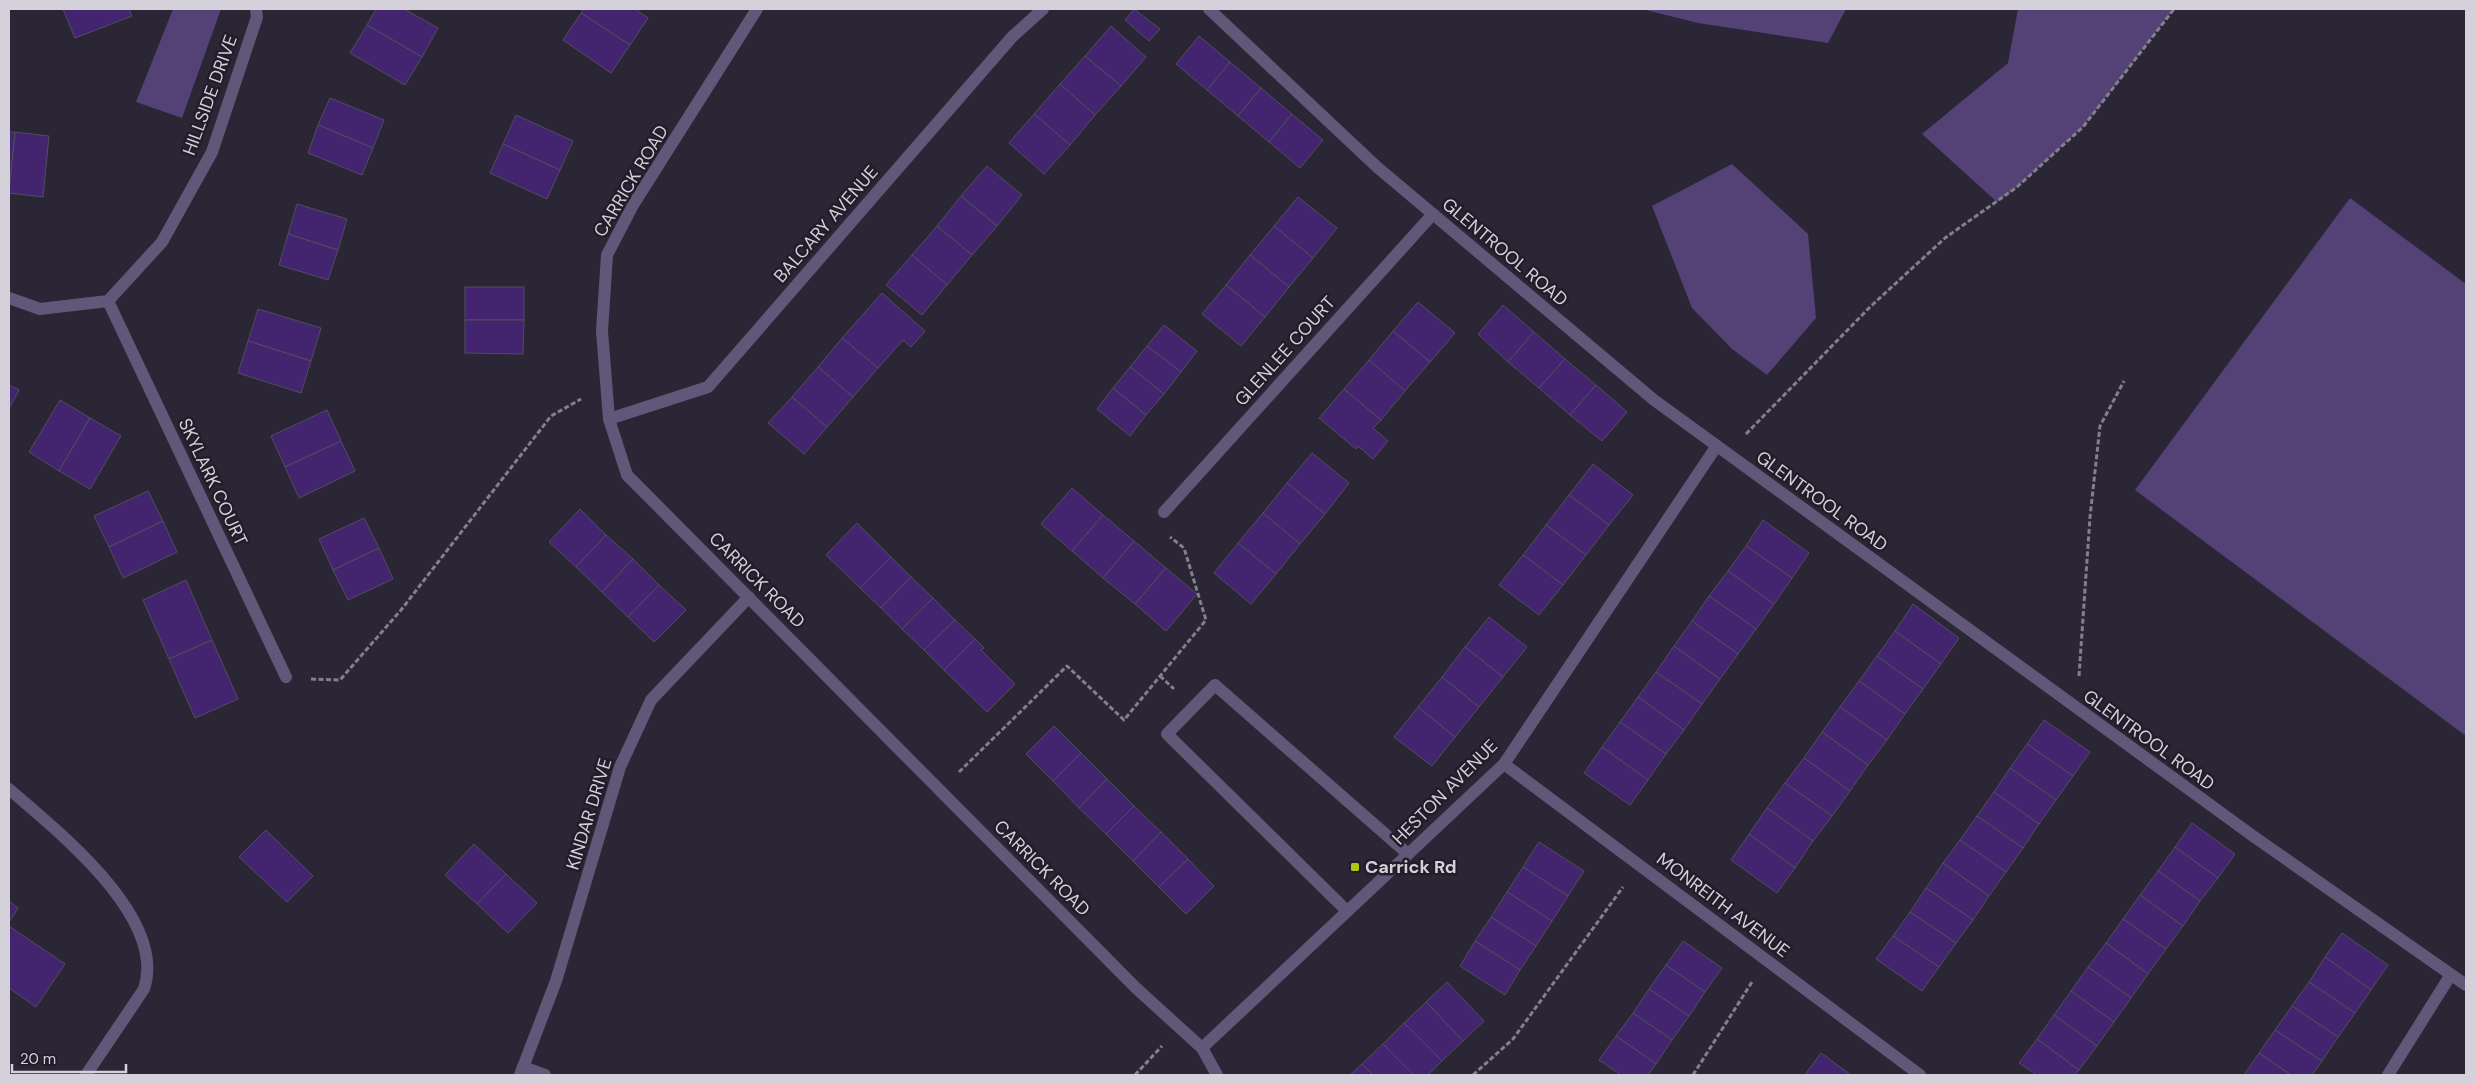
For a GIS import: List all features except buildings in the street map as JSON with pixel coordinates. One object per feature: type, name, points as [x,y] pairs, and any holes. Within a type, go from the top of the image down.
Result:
[{"type":"street","name":"HILLSIDE DRIVE","points":[[108,301],[162,242],[212,152],[257,17],[256,9]]},
{"type":"street","name":"CARRICK ROAD","points":[[757,9],[633,205],[607,255],[602,331],[608,419],[627,475],[1178,1028],[1202,1048],[1217,1075]]},
{"type":"street","name":"BALCARY AVENUE","points":[[608,419],[708,387],[1012,37],[1043,9]]},
{"type":"street","name":"GLENTROOL ROAD","points":[[1209,9],[1377,167],[1654,400],[2077,709],[2450,976],[2466,985]]},
{"type":"street","name":"GLENLEE COURT","points":[[1164,512],[1433,214]]},
{"type":"street","points":[[9,298],[40,309],[108,301]]},
{"type":"street","name":"SKYLARK COURT","points":[[108,301],[286,678]]},
{"type":"street","name":"HESTON AVENUE","points":[[1202,1048],[1504,764],[1721,450]]},
{"type":"street","name":"KINDAR DRIVE","points":[[522,1071],[556,981],[620,767],[651,700],[749,597]]},
{"type":"street","points":[[1347,911],[1167,734],[1215,685],[1408,854]]},
{"type":"street","name":"MONREITH AVENUE","points":[[1504,764],[1920,1075]]},
{"type":"street","points":[[9,789],[75,846],[119,894],[142,940],[148,961],[149,975],[144,989],[86,1075]]},
{"type":"street","points":[[2388,1075],[2450,976]]},
{"type":"street","points":[[522,1071],[545,1075]]},
{"type":"path","points":[[1721,450],[1945,238],[2017,187],[2083,127],[2174,9]]},
{"type":"path","points":[[2077,709],[2090,517],[2100,426],[2124,381]]},
{"type":"path","points":[[286,678],[340,680],[401,610],[550,416],[606,386]]},
{"type":"path","points":[[941,791],[1067,666],[1124,720],[1206,620],[1184,548],[1153,525],[1164,512]]},
{"type":"path","points":[[1473,1075],[1513,1039],[1639,864]]},
{"type":"path","points":[[1693,1075],[1766,960]]},
{"type":"path","points":[[1135,1075],[1178,1028]]},
{"type":"shaded area","points":[[173,9],[221,9],[182,118],[136,102]]},
{"type":"shaded area","points":[[1642,9],[1846,9],[1828,43],[1698,23]]},
{"type":"shaded area","points":[[2018,9],[2174,9],[2083,127],[2017,187],[1997,202],[1922,134],[2008,63]]},
{"type":"shaded area","points":[[1732,164],[1808,234],[1816,318],[1767,375],[1732,349],[1692,308],[1652,206]]},
{"type":"shaded area","points":[[2350,198],[2466,284],[2466,736],[2135,490]]},
{"type":"place","name":"Carrick Rd","points":[[1355,867]]}]
